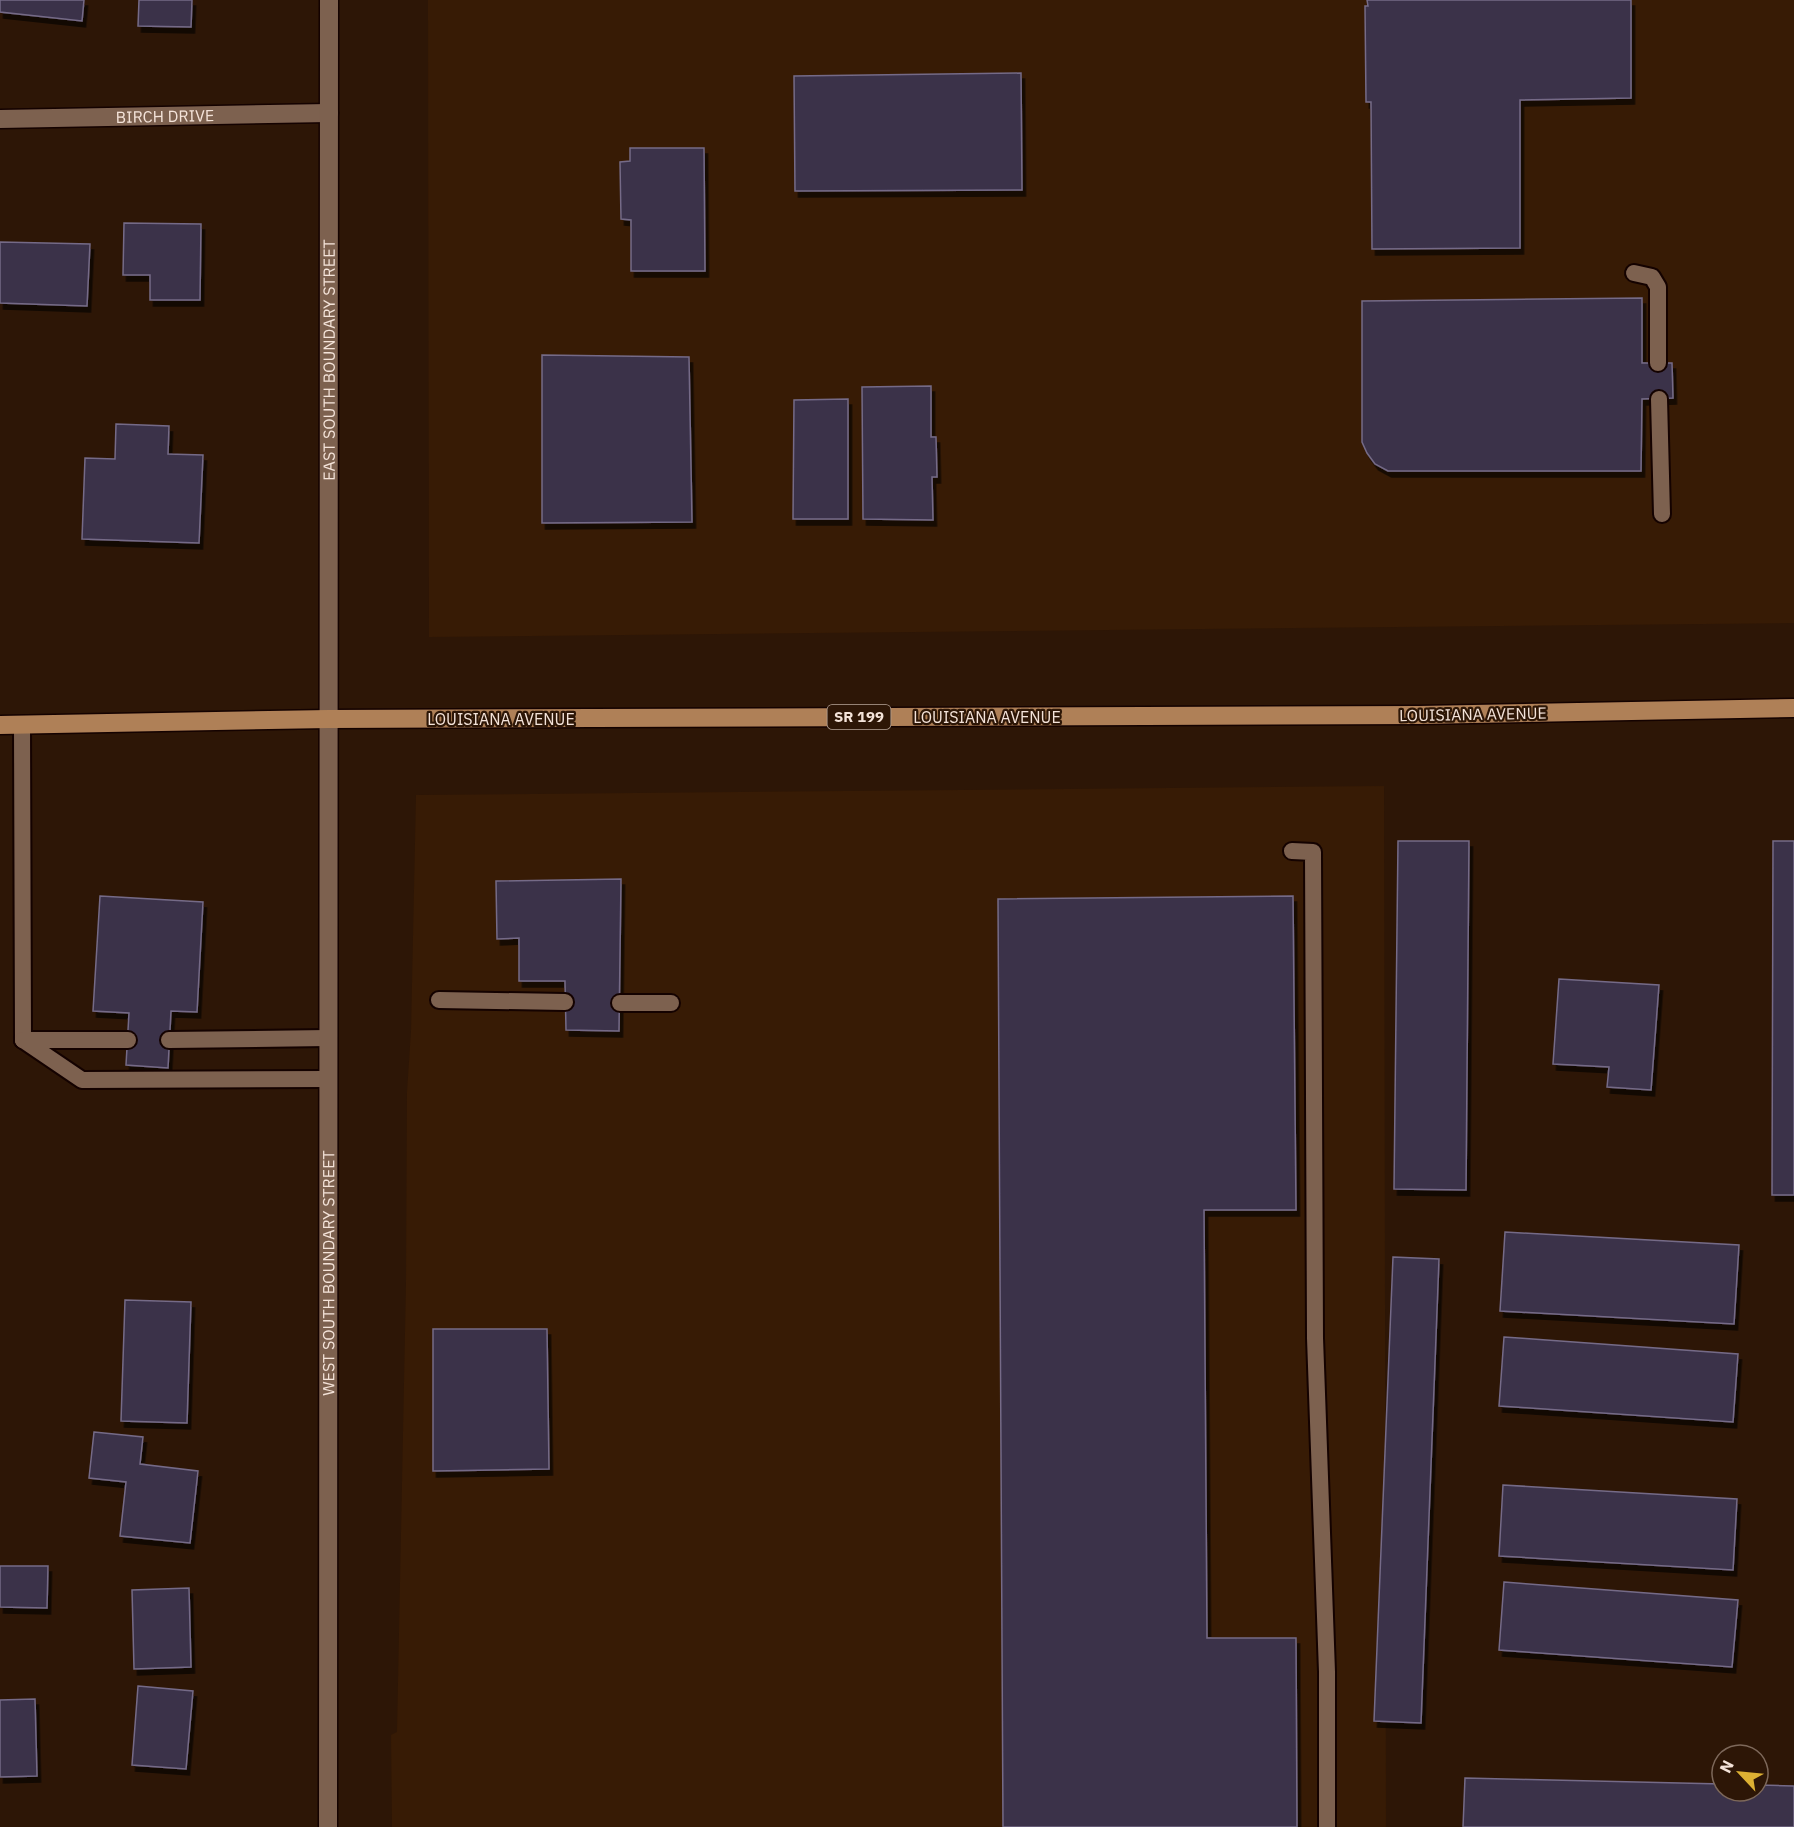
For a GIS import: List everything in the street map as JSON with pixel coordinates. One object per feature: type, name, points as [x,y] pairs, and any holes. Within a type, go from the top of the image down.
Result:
[{"type":"main road","name":"LOUISIANA AVENUE","points":[[0,725],[328,720],[1419,715],[1794,708]]},
{"type":"street","name":"EAST SOUTH BOUNDARY STREET","points":[[328,720],[329,0]]},
{"type":"street","name":"BIRCH DRIVE","points":[[0,119],[329,113]]},
{"type":"street","name":"WEST SOUTH BOUNDARY STREET","points":[[328,720],[328,1827]]},
{"type":"lane","points":[[1635,273],[1652,277],[1658,286],[1658,363]]},
{"type":"lane","points":[[1659,399],[1662,514]]},
{"type":"lane","points":[[22,725],[23,1040]]},
{"type":"lane","points":[[1292,851],[1313,852],[1315,1338],[1328,1672],[1327,1827]]},
{"type":"lane","points":[[439,1000],[565,1002]]},
{"type":"lane","points":[[620,1003],[671,1003]]},
{"type":"lane","points":[[169,1040],[328,1038]]},
{"type":"lane","points":[[23,1040],[128,1040]]},
{"type":"lane","points":[[23,1040],[82,1080],[327,1079]]},
{"type":"shaded area","points":[[428,0],[1794,0],[1794,623],[429,637]]},
{"type":"shaded area","points":[[1384,786],[1386,1827],[392,1827],[391,1735],[397,1732],[406,1283],[407,1092],[411,1031],[416,795]]},
{"type":"building","points":[[0,0],[84,0],[82,21],[0,12]]},
{"type":"building","points":[[139,0],[192,0],[191,27],[138,26]]},
{"type":"building","points":[[1367,0],[1631,0],[1631,98],[1520,100],[1520,248],[1372,249],[1371,102],[1366,102],[1365,6],[1368,6]]},
{"type":"building","points":[[1021,73],[1022,190],[795,191],[794,76]]},
{"type":"building","points":[[630,148],[704,148],[705,271],[631,271],[631,220],[621,219],[620,162],[630,161]]},
{"type":"building","points":[[124,223],[201,224],[200,300],[150,300],[150,275],[123,275]]},
{"type":"building","points":[[0,242],[90,244],[87,306],[0,303]]},
{"type":"building","points":[[1642,298],[1642,363],[1672,363],[1673,398],[1642,399],[1641,471],[1388,471],[1375,464],[1367,453],[1362,442],[1362,301]]},
{"type":"building","points":[[542,355],[689,357],[692,522],[542,523]]},
{"type":"building","points":[[931,386],[931,437],[936,437],[937,477],[932,477],[933,520],[863,519],[862,387]]},
{"type":"building","points":[[848,399],[848,519],[793,519],[794,400]]},
{"type":"building","points":[[116,424],[169,426],[168,454],[203,455],[199,543],[82,539],[85,458],[115,459]]},
{"type":"building","points":[[1398,841],[1469,841],[1466,1190],[1394,1189]]},
{"type":"building","points":[[1773,841],[1794,841],[1794,1195],[1772,1195]]},
{"type":"building","points":[[621,879],[619,1031],[566,1030],[565,981],[519,981],[519,938],[497,939],[496,881]]},
{"type":"building","points":[[100,896],[203,902],[197,1012],[171,1011],[168,1068],[126,1065],[129,1013],[93,1011]]},
{"type":"building","points":[[1293,896],[1296,1210],[1204,1210],[1207,1638],[1296,1638],[1297,1827],[1003,1827],[998,899]]},
{"type":"building","points":[[1559,979],[1659,985],[1651,1090],[1607,1087],[1609,1067],[1553,1064]]},
{"type":"building","points":[[1505,1232],[1739,1245],[1734,1324],[1500,1311]]},
{"type":"building","points":[[1393,1257],[1439,1259],[1421,1723],[1374,1721]]},
{"type":"building","points":[[125,1300],[191,1302],[187,1423],[121,1421]]},
{"type":"building","points":[[433,1329],[547,1329],[549,1469],[433,1471]]},
{"type":"building","points":[[1504,1337],[1738,1354],[1733,1422],[1499,1406]]},
{"type":"building","points":[[94,1432],[143,1437],[140,1464],[198,1471],[190,1543],[120,1536],[126,1482],[89,1478]]},
{"type":"building","points":[[1503,1485],[1737,1499],[1733,1570],[1499,1556]]},
{"type":"building","points":[[0,1566],[48,1566],[47,1608],[0,1607]]},
{"type":"building","points":[[1504,1582],[1738,1600],[1732,1667],[1499,1650]]},
{"type":"building","points":[[189,1588],[191,1667],[134,1669],[132,1590]]},
{"type":"building","points":[[138,1686],[193,1691],[186,1769],[132,1765]]},
{"type":"building","points":[[35,1699],[37,1776],[0,1777],[0,1700]]},
{"type":"building","points":[[1465,1778],[1710,1784],[1710,1803],[1770,1803],[1770,1785],[1794,1786],[1794,1827],[1463,1827]]}]
